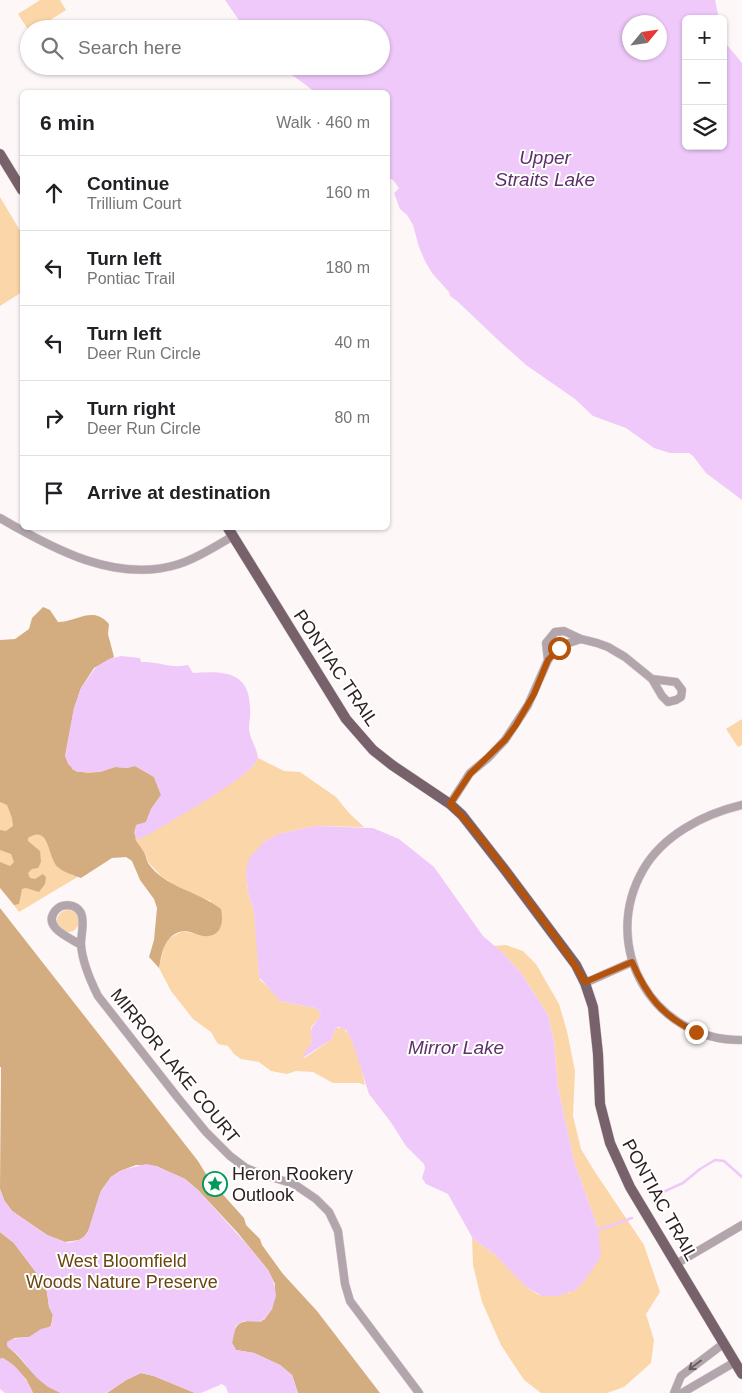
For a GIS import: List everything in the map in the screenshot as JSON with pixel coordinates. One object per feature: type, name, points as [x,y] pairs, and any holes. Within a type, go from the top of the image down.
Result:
[{"type":"main road","points":[[0,154],[20,187]]},
{"type":"main road","name":"PONTIAC TRAIL","points":[[231,532],[328,693],[359,736],[392,765],[450,804],[473,828],[576,965],[585,982],[593,1007],[598,1054],[600,1104],[604,1126],[610,1143],[630,1187],[742,1374]]},
{"type":"street","points":[[0,518],[20,529]]},
{"type":"street","points":[[22,530],[47,544],[95,564],[119,569],[140,570],[179,564],[196,557],[231,532]]},
{"type":"street","points":[[548,660],[546,643],[555,632],[564,631],[581,639],[608,647],[625,657],[652,679]]},
{"type":"street","points":[[450,804],[470,774],[505,740],[516,725],[534,694],[548,660],[561,647],[574,640],[581,639]]},
{"type":"street","points":[[742,804],[704,818],[677,834],[658,850],[644,870],[633,893],[628,913],[627,938],[632,962],[641,982],[649,996],[663,1011],[681,1025],[712,1037],[742,1040]]},
{"type":"street","name":"MIRROR LAKE COURT","points":[[81,945],[59,933],[54,926],[51,920],[54,912],[60,907],[68,905],[76,907],[81,914],[83,920],[81,945],[90,978],[98,996],[206,1132],[230,1156],[246,1168],[294,1184],[316,1199],[329,1212],[338,1231],[345,1284],[350,1301],[419,1393]]},
{"type":"street","points":[[585,982],[632,962]]},
{"type":"street","points":[[676,1264],[742,1225]]},
{"type":"street","points":[[674,1393],[680,1376],[723,1344]]},
{"type":"street","points":[[682,1393],[735,1362]]},
{"type":"shaded area","points":[[40,0],[60,0],[66,10],[50,20],[22,20],[18,14]]},
{"type":"shaded area","points":[[0,197],[20,231],[20,293],[0,306]]},
{"type":"shaded area","points":[[43,607],[50,610],[58,622],[91,615],[103,618],[109,624],[108,634],[114,657],[94,668],[81,688],[74,708],[65,756],[73,770],[87,773],[100,772],[115,767],[127,768],[135,766],[154,777],[161,795],[151,809],[146,822],[138,824],[135,837],[137,842],[145,853],[148,863],[163,878],[221,909],[222,919],[220,928],[214,935],[203,936],[184,931],[174,934],[167,941],[159,968],[149,957],[154,940],[157,908],[154,899],[140,880],[132,861],[126,857],[112,858],[81,878],[59,868],[52,858],[45,839],[41,835],[35,835],[28,838],[28,841],[40,851],[41,862],[38,868],[32,869],[28,873],[30,878],[35,879],[43,874],[46,877],[45,884],[39,892],[26,888],[22,889],[19,904],[14,905],[0,888],[0,862],[10,866],[14,862],[11,854],[0,850],[0,830],[6,831],[13,826],[7,805],[0,802],[0,640],[15,639],[29,629],[32,618]]},
{"type":"shaded area","points":[[0,653],[231,784],[254,765],[258,758],[284,771],[300,772],[336,797],[364,827],[315,826],[279,834],[265,841],[246,872],[248,892],[254,912],[260,980],[280,1001],[315,1008],[321,1013],[320,1018],[311,1027],[312,1041],[303,1059],[331,1040],[336,1028],[343,1028],[355,1046],[365,1085],[359,1083],[333,1083],[313,1072],[296,1071],[287,1074],[271,1071],[259,1062],[241,1059],[228,1046],[218,1044],[211,1032],[193,1019],[171,991],[159,968],[164,946],[171,937],[183,931],[204,936],[211,901],[189,893],[162,877],[148,862],[145,853],[136,842],[19,912],[0,887]]},
{"type":"shaded area","points":[[742,719],[742,745],[738,747],[726,729]]},
{"type":"shaded area","points":[[0,908],[198,1161],[209,1179],[244,1218],[246,1225],[260,1239],[262,1245],[283,1274],[317,1311],[380,1393],[298,1393],[292,1375],[280,1365],[254,1353],[236,1350],[232,1343],[235,1329],[246,1321],[264,1320],[272,1309],[275,1284],[268,1270],[237,1232],[198,1190],[185,1179],[156,1166],[136,1165],[120,1171],[111,1177],[101,1191],[89,1230],[79,1240],[65,1242],[47,1235],[12,1211],[4,1200],[0,1189]]},
{"type":"shaded area","points":[[68,910],[76,913],[79,921],[76,929],[68,932],[60,929],[57,921],[60,913]]},
{"type":"shaded area","points":[[506,945],[523,951],[536,964],[559,1004],[567,1031],[575,1071],[573,1116],[581,1149],[644,1245],[660,1292],[646,1314],[654,1340],[651,1363],[624,1387],[607,1393],[541,1393],[524,1380],[501,1345],[482,1302],[473,1265],[472,1237],[494,1254],[529,1289],[539,1295],[555,1296],[569,1293],[581,1285],[592,1268],[598,1229],[574,1161],[558,1087],[554,1042],[548,1015],[521,973],[494,946]]},
{"type":"shaded area","points":[[0,1232],[14,1243],[44,1283],[49,1307],[53,1315],[51,1326],[29,1337],[14,1338],[8,1347],[40,1380],[61,1393],[33,1393],[26,1379],[3,1358],[0,1359]]},
{"type":"shaded area","points":[[141,1373],[154,1376],[195,1393],[107,1393],[126,1380]]},
{"type":"water","name":"Upper Straits Lake","points":[[225,0],[715,0],[718,15],[682,15],[682,150],[727,150],[727,45],[742,63],[742,500],[706,473],[689,453],[670,453],[654,448],[626,428],[593,416],[575,399],[526,365],[450,296],[449,292],[432,273],[425,261],[413,225],[407,215],[400,209],[394,193],[399,188],[390,179],[390,90],[312,90],[292,75],[390,75],[390,20],[239,20]]},
{"type":"water","points":[[121,656],[140,658],[141,662],[176,666],[188,665],[193,673],[225,673],[240,680],[249,696],[249,729],[258,758],[241,777],[224,789],[141,839],[137,839],[134,833],[136,825],[146,822],[151,809],[161,795],[154,777],[135,766],[127,768],[115,767],[100,772],[77,772],[68,764],[65,756],[74,708],[81,688],[96,667],[109,659]]},
{"type":"water","name":"Mirror Lake","points":[[315,826],[373,828],[399,839],[434,867],[483,936],[503,953],[521,973],[548,1015],[554,1042],[558,1087],[574,1161],[598,1229],[601,1253],[599,1260],[581,1285],[574,1291],[557,1296],[542,1296],[526,1287],[494,1254],[472,1237],[448,1194],[426,1184],[422,1178],[425,1168],[424,1164],[406,1146],[369,1094],[352,1041],[346,1030],[339,1027],[336,1028],[331,1040],[301,1059],[312,1041],[311,1031],[321,1013],[315,1008],[280,1001],[259,977],[254,912],[248,892],[246,872],[249,858],[265,841],[279,834]]},
{"type":"water","points":[[146,1164],[156,1166],[185,1179],[198,1190],[268,1270],[276,1296],[272,1309],[261,1322],[244,1321],[236,1326],[232,1343],[236,1350],[254,1353],[280,1365],[292,1375],[298,1393],[228,1393],[226,1387],[222,1384],[201,1393],[195,1393],[154,1376],[141,1373],[126,1380],[107,1393],[61,1393],[48,1387],[37,1378],[17,1354],[7,1346],[7,1342],[12,1339],[29,1337],[41,1329],[49,1327],[52,1324],[53,1315],[49,1307],[44,1283],[14,1243],[0,1232],[0,1189],[4,1200],[12,1211],[47,1235],[68,1243],[79,1240],[87,1234],[100,1193],[111,1177],[122,1170]]},
{"type":"water","points":[[3,1358],[21,1373],[33,1393],[5,1393],[0,1389],[0,1359]]},
{"type":"waterway","points":[[659,1202],[663,1192],[683,1183],[715,1160],[724,1161],[742,1177]]},
{"type":"waterway","points":[[598,1230],[632,1218]]},
{"type":"place","name":"Heron Rookery Outlook","points":[[215,1184]]},
{"type":"route","points":[[559,648],[548,660],[534,694],[516,725],[505,740],[470,774],[450,804],[473,828],[505,870],[576,965],[585,982],[632,962],[649,996],[663,1011],[681,1025],[696,1032]]},
{"type":"park label","name":"West Bloomfield Woods Nature Preserve","points":[[122,1271]]}]
